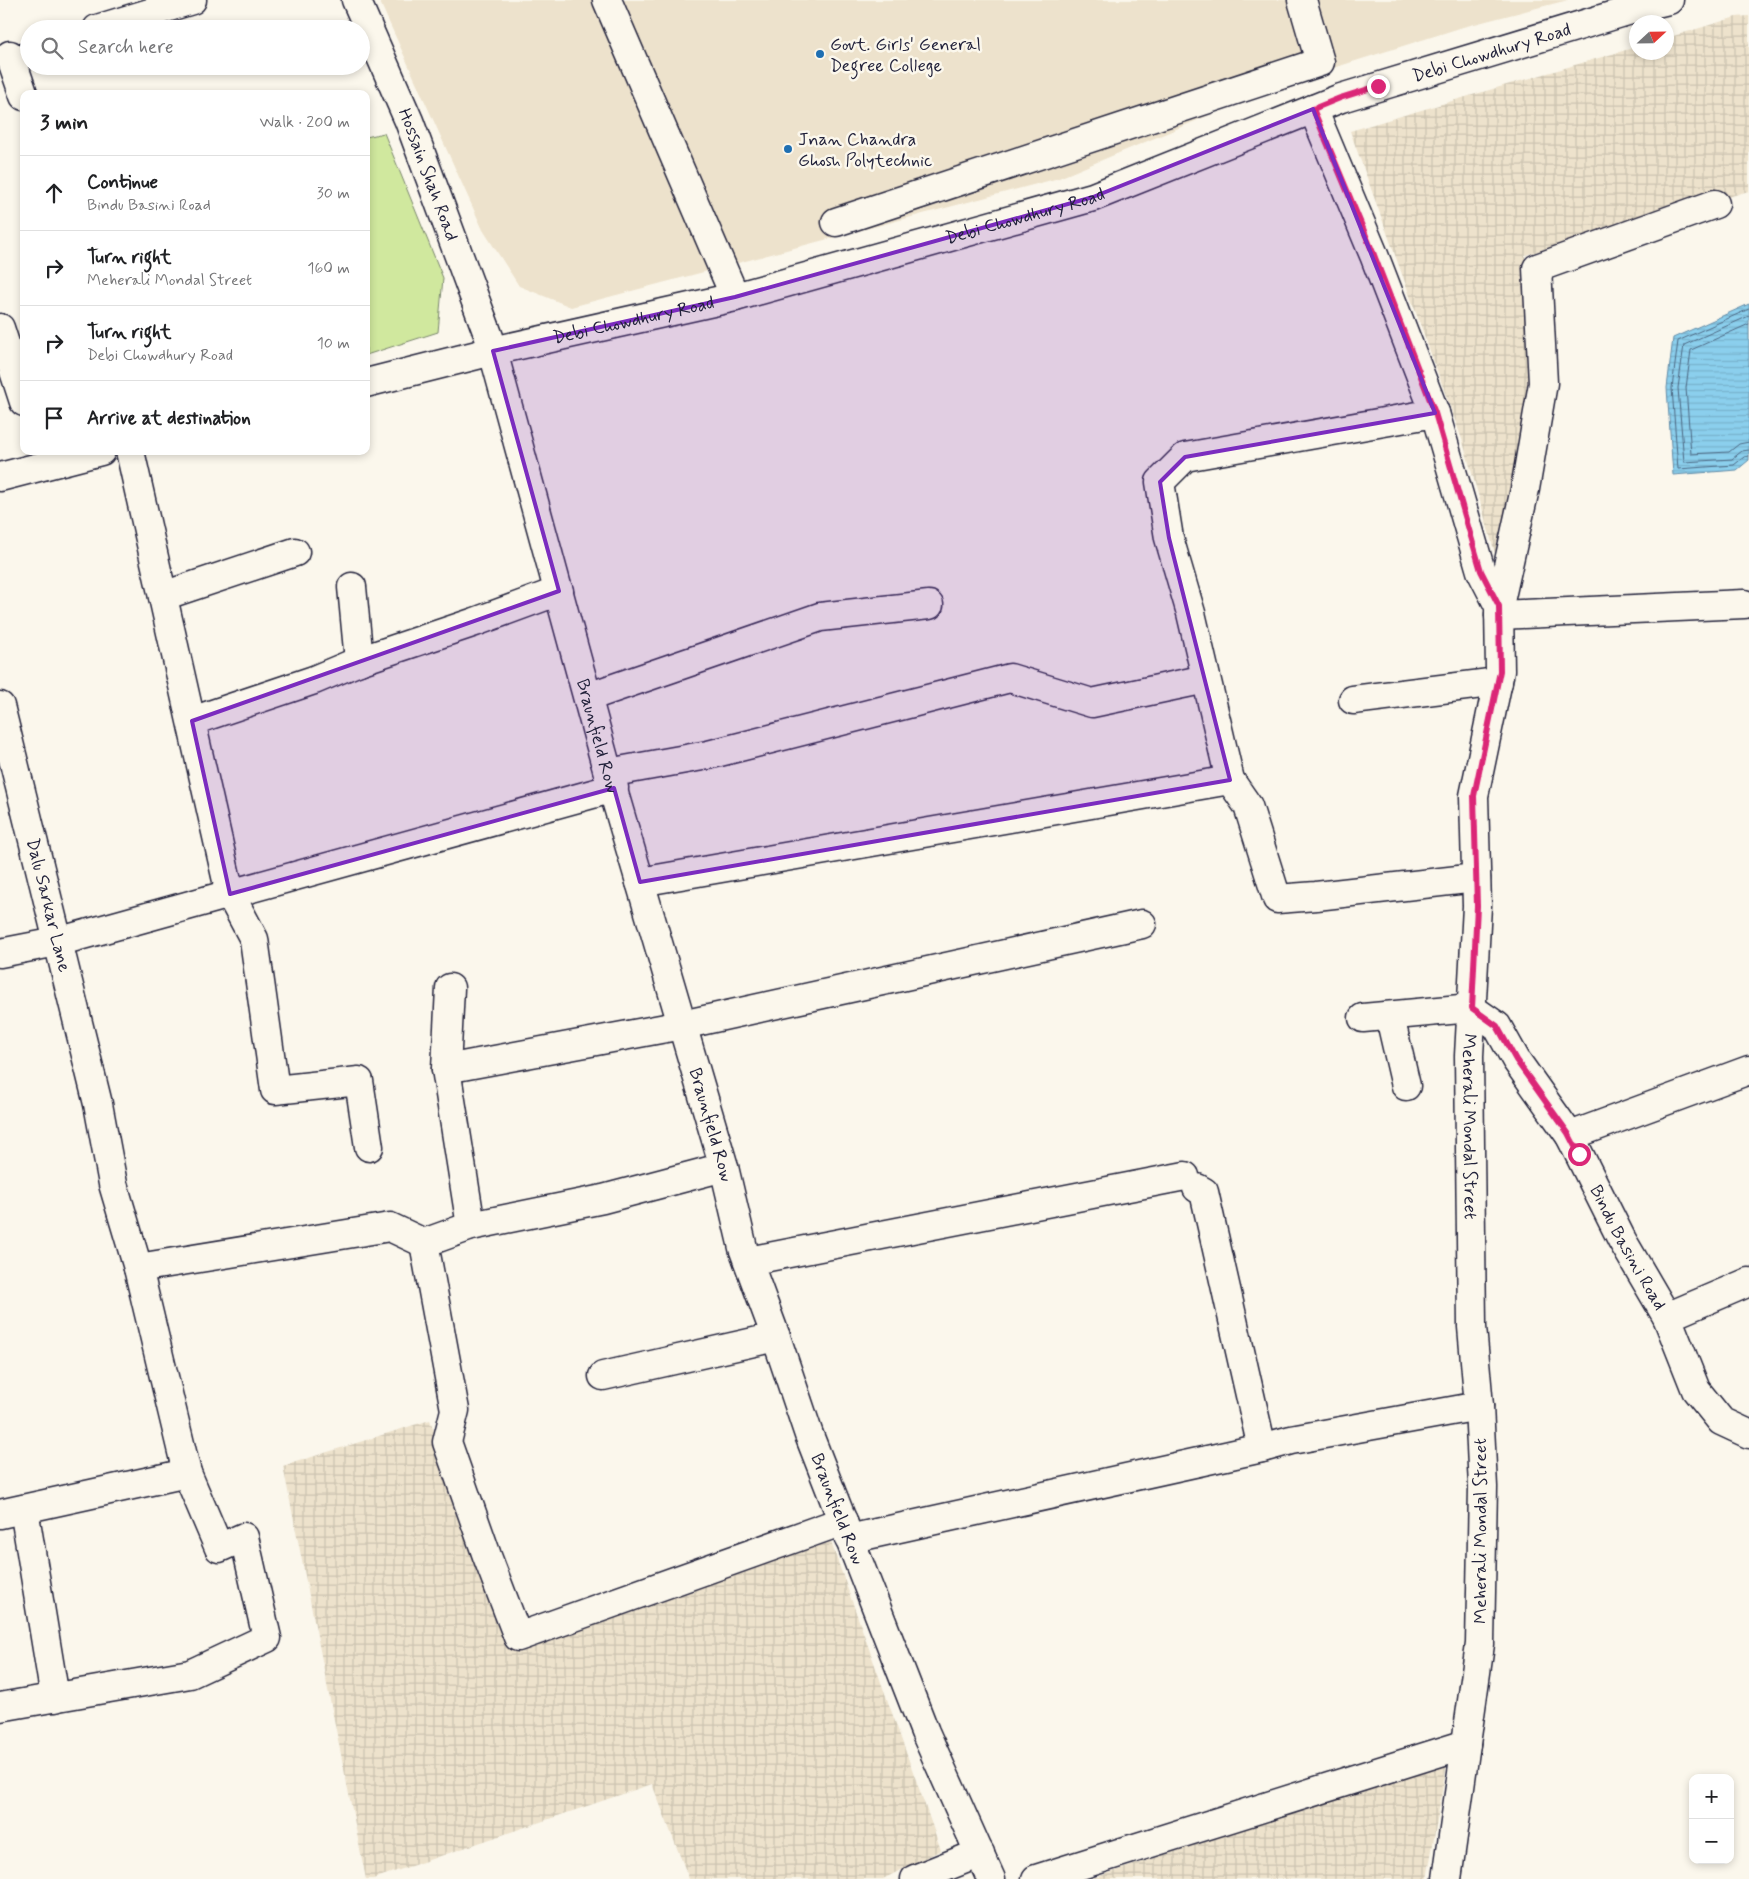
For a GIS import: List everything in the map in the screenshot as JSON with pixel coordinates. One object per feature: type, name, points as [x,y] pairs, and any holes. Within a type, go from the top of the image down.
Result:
[{"type":"street","points":[[126,20],[192,0]]},
{"type":"street","name":"Hossain Shah Road","points":[[356,0],[365,20]]},
{"type":"street","points":[[607,0],[735,297]]},
{"type":"street","points":[[836,222],[1320,62],[1302,0]]},
{"type":"street","name":"Debi Chowdhury Road","points":[[370,382],[493,351],[735,297],[1093,197],[1340,98],[1669,0]]},
{"type":"street","name":"Hossain Shah Road","points":[[370,32],[409,121],[486,327],[493,351]]},
{"type":"street","points":[[13,54],[22,90]]},
{"type":"street","name":"Meherali Mondal Street","points":[[1313,109],[1374,255],[1435,413],[1481,571],[1499,611],[1500,671],[1474,796],[1477,906],[1469,1056],[1472,1327],[1479,1406],[1483,1487],[1480,1644],[1447,1879]]},
{"type":"street","points":[[1715,204],[1537,268],[1543,383],[1525,489],[1499,611],[1744,604]]},
{"type":"street","points":[[0,328],[20,390]]},
{"type":"street","name":"Braunfield Row","points":[[493,351],[611,780],[724,1167],[748,1261],[809,1435],[846,1530],[926,1732],[991,1879]]},
{"type":"street","points":[[1435,413],[1186,457],[1160,482],[1169,538],[1191,613],[1230,780],[1248,806],[1277,899],[1476,878]]},
{"type":"street","points":[[0,477],[42,459],[72,455]]},
{"type":"street","points":[[131,455],[230,894],[254,939],[275,1090],[359,1081],[369,1147]]},
{"type":"street","points":[[163,596],[295,552]]},
{"type":"street","points":[[352,587],[359,661]]},
{"type":"street","points":[[192,721],[314,680],[359,661],[475,622],[559,591]]},
{"type":"street","points":[[588,697],[820,617],[929,605]]},
{"type":"street","points":[[0,953],[57,942],[230,894],[611,780],[1010,678],[1092,703],[1206,679]]},
{"type":"street","points":[[1354,700],[1498,682]]},
{"type":"street","name":"Dalu Sarkar Lane","points":[[0,706],[98,1104],[113,1184],[138,1268],[187,1473],[219,1548],[244,1537],[267,1638],[190,1674],[55,1698]]},
{"type":"street","points":[[640,882],[1230,780]]},
{"type":"street","points":[[446,1069],[682,1025],[1142,924]]},
{"type":"street","points":[[450,988],[446,1069],[471,1226]]},
{"type":"street","points":[[1363,1018],[1472,1008]]},
{"type":"street","name":"Bindu Basini Road","points":[[1472,1008],[1497,1026],[1516,1060],[1570,1136],[1622,1240],[1667,1317],[1696,1390],[1721,1421],[1749,1434]]},
{"type":"street","points":[[1390,1017],[1406,1086]]},
{"type":"street","points":[[1570,1136],[1749,1070]]},
{"type":"street","points":[[138,1268],[390,1228],[424,1243],[471,1226],[603,1199],[724,1167]]},
{"type":"street","points":[[748,1261],[1191,1182],[1204,1192],[1262,1448]]},
{"type":"street","points":[[424,1243],[455,1410],[447,1442],[518,1637],[846,1530],[1262,1448],[1291,1440],[1479,1406]]},
{"type":"street","points":[[1667,1317],[1749,1282]]},
{"type":"street","points":[[603,1376],[776,1337]]},
{"type":"street","points":[[0,1708],[55,1698],[12,1511],[187,1473]]},
{"type":"street","points":[[1036,1879],[1466,1744]]},
{"type":"street","points":[[915,1879],[980,1853]]},
{"type":"highlighted area","points":[[1313,109],[1435,413],[1185,457],[1160,482],[1169,538],[1230,780],[640,882],[614,788],[230,894],[192,721],[559,591],[493,351],[735,297],[1093,197]]},
{"type":"shaded area","name":"Jnan Chandra Ghosh Polytechnic","points":[[379,0],[1568,0],[1463,27],[1289,82],[1059,178],[571,307],[519,286],[483,230]]},
{"type":"shaded area","points":[[1749,16],[1749,191],[1525,255],[1536,391],[1495,553],[1463,442],[1350,131],[1629,49],[1629,60],[1674,60],[1674,36],[1736,17]]},
{"type":"shaded area","points":[[430,1420],[513,1649],[828,1534],[941,1850],[883,1879],[689,1879],[652,1784],[373,1879],[366,1879],[283,1466]]},
{"type":"shaded area","points":[[1447,1762],[1427,1879],[1091,1879]]},
{"type":"green space","points":[[384,133],[443,278],[438,332],[370,354],[370,136]]},
{"type":"water","points":[[1749,304],[1749,460],[1737,470],[1673,475],[1667,388],[1673,338]]},
{"type":"place","name":"Govt. Girls' General Degree College","points":[[820,54]]},
{"type":"place","name":"Jnan Chandra Ghosh Polytechnic","points":[[788,149]]},
{"type":"route","points":[[1378,86],[1313,109],[1374,255],[1435,413],[1481,571],[1499,606],[1500,671],[1474,796],[1477,906],[1472,1008],[1497,1026],[1516,1060],[1568,1133],[1579,1154]]}]
